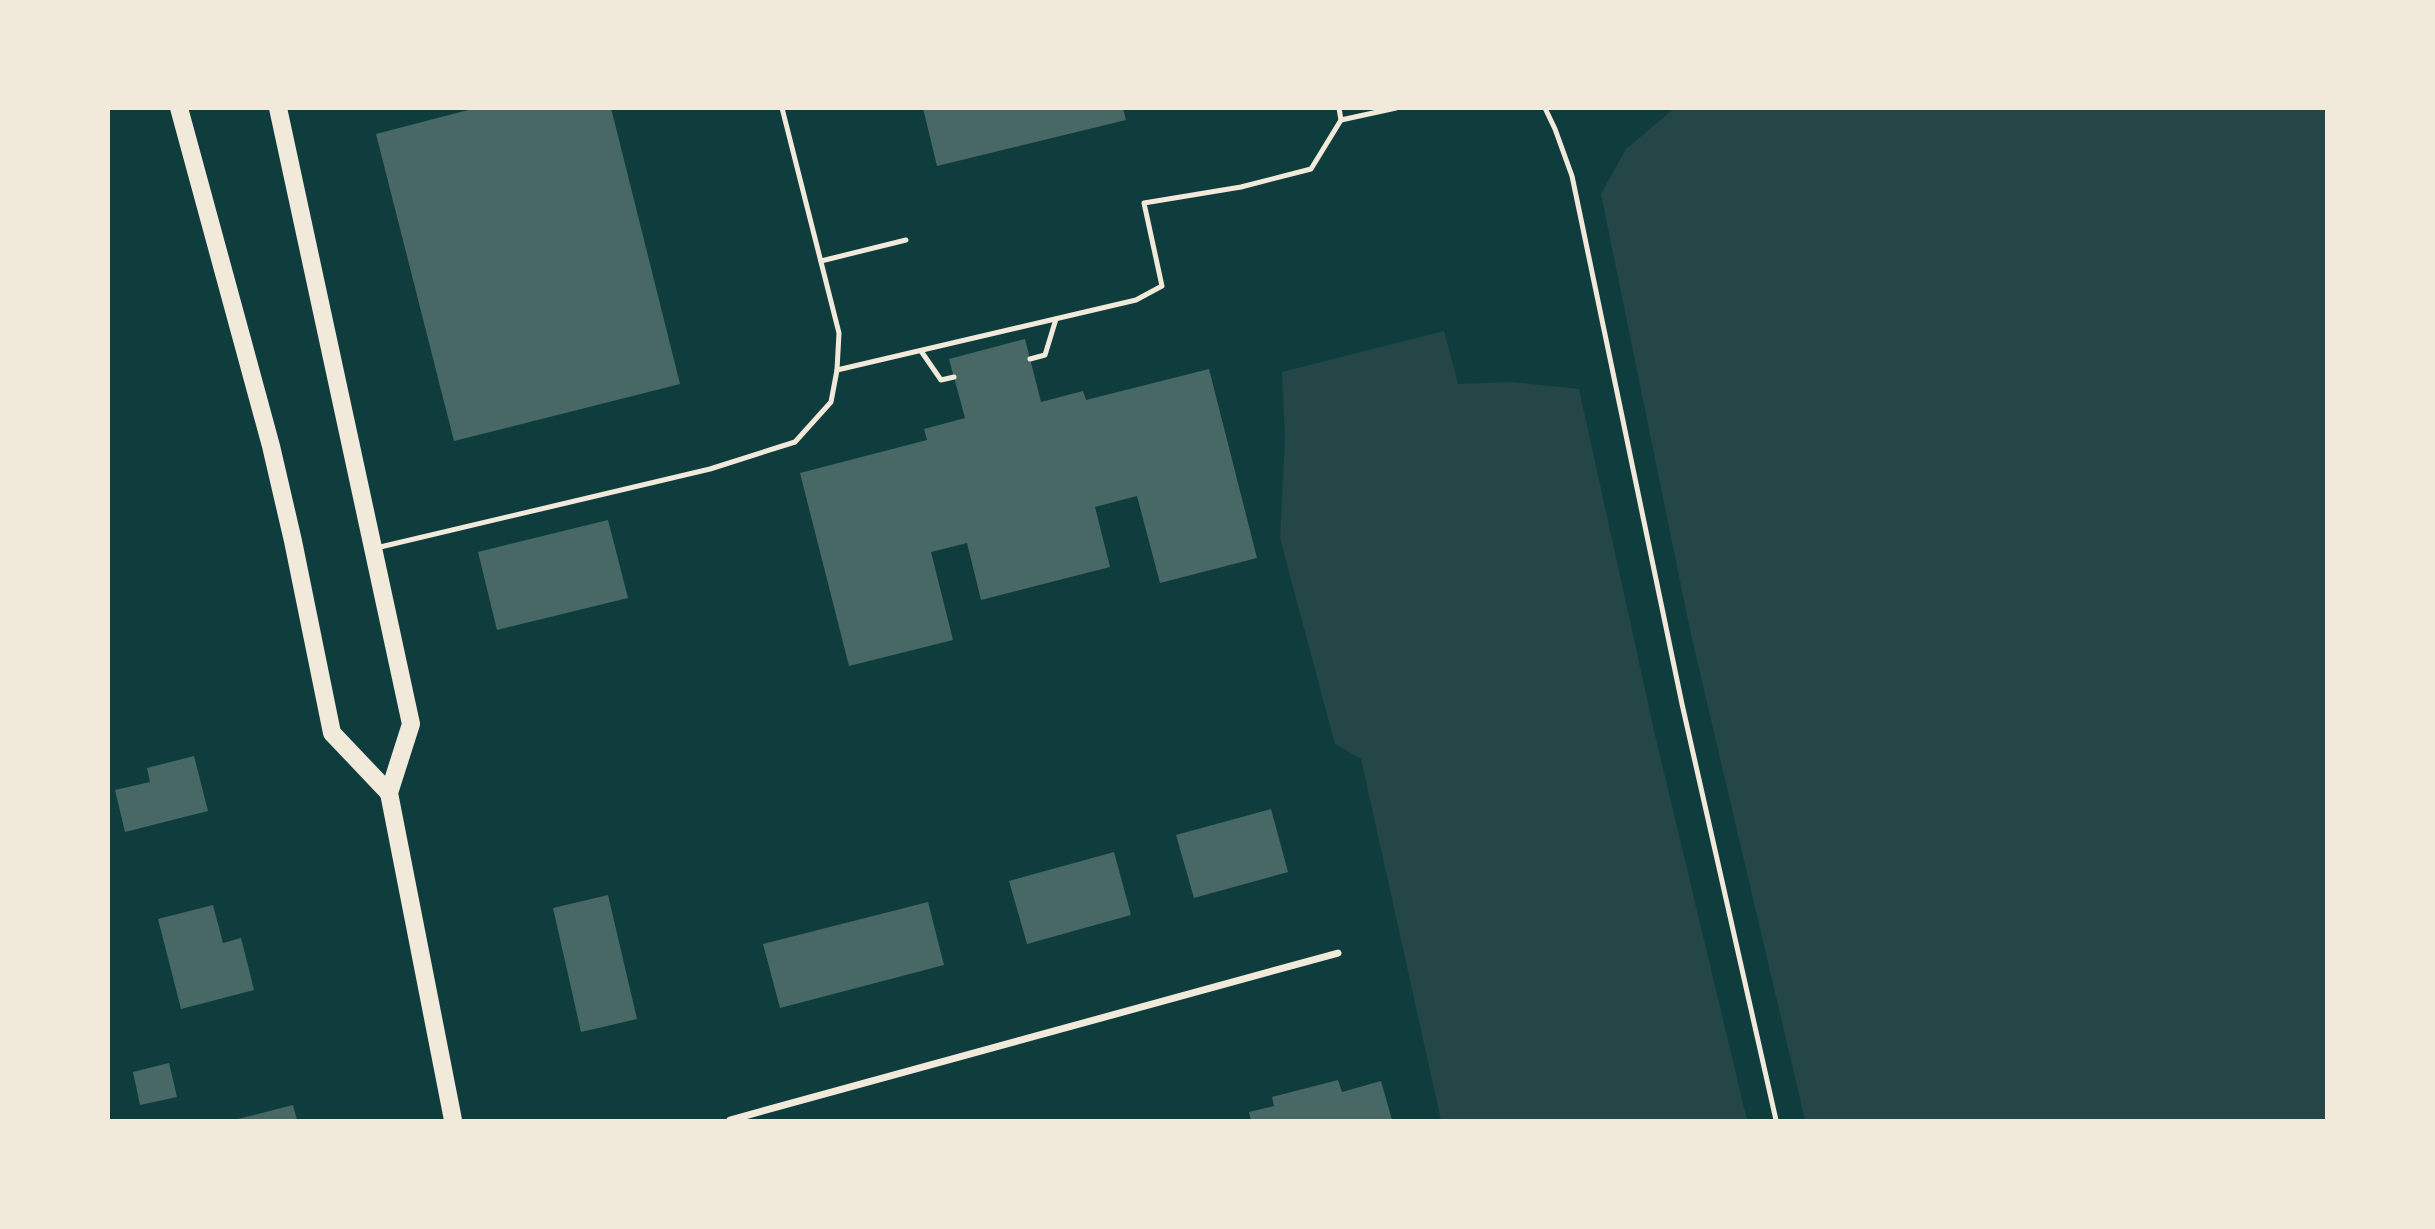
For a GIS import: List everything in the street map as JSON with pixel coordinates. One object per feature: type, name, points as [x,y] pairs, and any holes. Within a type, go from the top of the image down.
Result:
[{"type":"main road","points":[[178,108],[274,460],[332,733],[389,793]]},
{"type":"main road","points":[[278,108],[371,549],[411,724],[389,793],[453,1121]]},
{"type":"street","points":[[730,1121],[1338,953]]},
{"type":"lane","points":[[371,549],[710,468],[795,442],[831,402],[839,333],[782,108]]},
{"type":"lane","points":[[836,370],[1136,300],[1162,286],[1144,203],[1241,187],[1311,169],[1341,120],[1339,108]]},
{"type":"lane","points":[[1341,120],[1396,108]]},
{"type":"lane","points":[[1545,108],[1572,176],[1682,704],[1776,1121]]},
{"type":"lane","points":[[821,261],[906,240]]},
{"type":"lane","points":[[1030,359],[1045,355],[1056,319]]},
{"type":"lane","points":[[921,351],[941,380],[954,377]]},
{"type":"shaded area","points":[[1675,108],[2326,109],[2326,1120],[1805,1120],[1690,630],[1601,194],[1626,149]]},
{"type":"shaded area","points":[[1444,331],[1458,384],[1513,382],[1579,389],[1655,735],[1747,1120],[1441,1120],[1361,759],[1335,744],[1280,538],[1285,438],[1282,372]]},
{"type":"building","points":[[476,108],[611,108],[680,384],[454,441],[376,134]]},
{"type":"building","points":[[923,108],[1123,108],[1126,120],[937,166]]},
{"type":"building","points":[[1025,339],[1041,402],[1083,391],[1086,400],[1209,369],[1257,558],[1160,583],[1137,496],[1095,507],[1110,567],[981,600],[967,543],[931,552],[953,640],[849,666],[800,473],[927,440],[924,429],[965,418],[949,359]]},
{"type":"building","points":[[608,520],[628,598],[497,630],[478,552]]},
{"type":"building","points":[[194,756],[208,811],[125,832],[115,790],[150,782],[147,768]]},
{"type":"building","points":[[1271,809],[1288,872],[1194,898],[1176,835]]},
{"type":"building","points":[[1114,852],[1131,915],[1027,944],[1009,881]]},
{"type":"building","points":[[608,895],[637,1019],[581,1032],[553,908]]},
{"type":"building","points":[[928,902],[944,965],[780,1008],[763,944]]},
{"type":"building","points":[[213,905],[223,943],[241,938],[254,990],[181,1009],[158,919]]},
{"type":"building","points":[[169,1063],[177,1097],[140,1105],[133,1072]]},
{"type":"building","points":[[1338,1080],[1342,1092],[1381,1081],[1392,1120],[1251,1120],[1249,1112],[1274,1106],[1272,1097]]},
{"type":"building","points":[[293,1105],[297,1120],[234,1120]]}]
